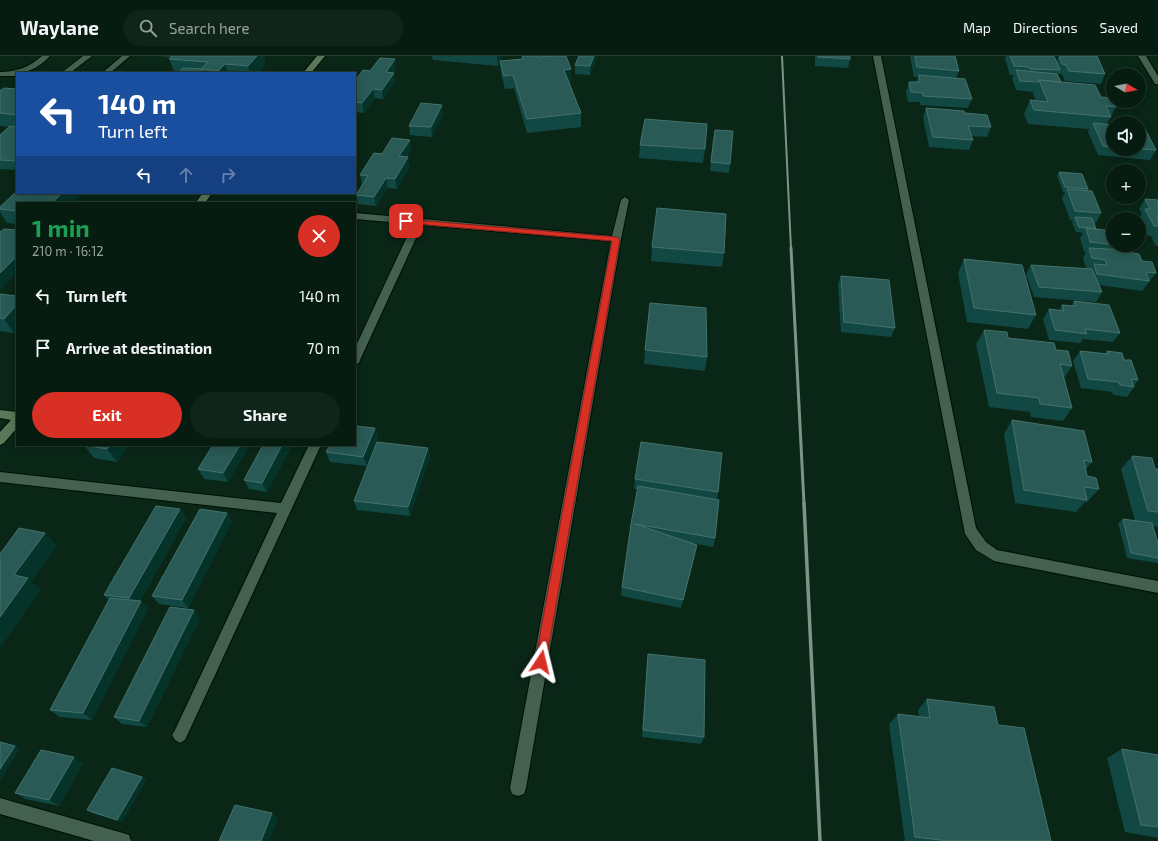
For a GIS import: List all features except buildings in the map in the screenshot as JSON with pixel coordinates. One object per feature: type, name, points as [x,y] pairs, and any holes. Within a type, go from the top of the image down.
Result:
[{"type":"street","points":[[20,72],[38,63],[46,56]]},
{"type":"street","points":[[66,72],[88,56]]},
{"type":"street","points":[[107,72],[126,56]]},
{"type":"street","points":[[308,72],[321,56]]},
{"type":"street","points":[[877,56],[970,530],[981,546],[994,555],[1158,587]]},
{"type":"street","points":[[1142,56],[1158,82]]},
{"type":"street","points":[[0,74],[16,73]]},
{"type":"street","points":[[201,202],[207,194]]},
{"type":"street","points":[[518,788],[616,239],[625,200]]},
{"type":"street","points":[[356,216],[616,239]]},
{"type":"street","points":[[356,358],[419,222]]},
{"type":"street","points":[[0,414],[16,416]]},
{"type":"street","points":[[0,440],[16,421]]},
{"type":"street","points":[[180,735],[315,446]]},
{"type":"street","points":[[0,477],[285,508]]},
{"type":"street","points":[[0,806],[123,841]]},
{"type":"railway","points":[[782,56],[791,249]]},
{"type":"railway","points":[[791,248],[804,504]]},
{"type":"railway","points":[[804,503],[820,841]]},
{"type":"route","points":[[406,221],[616,239],[541,662]]}]
